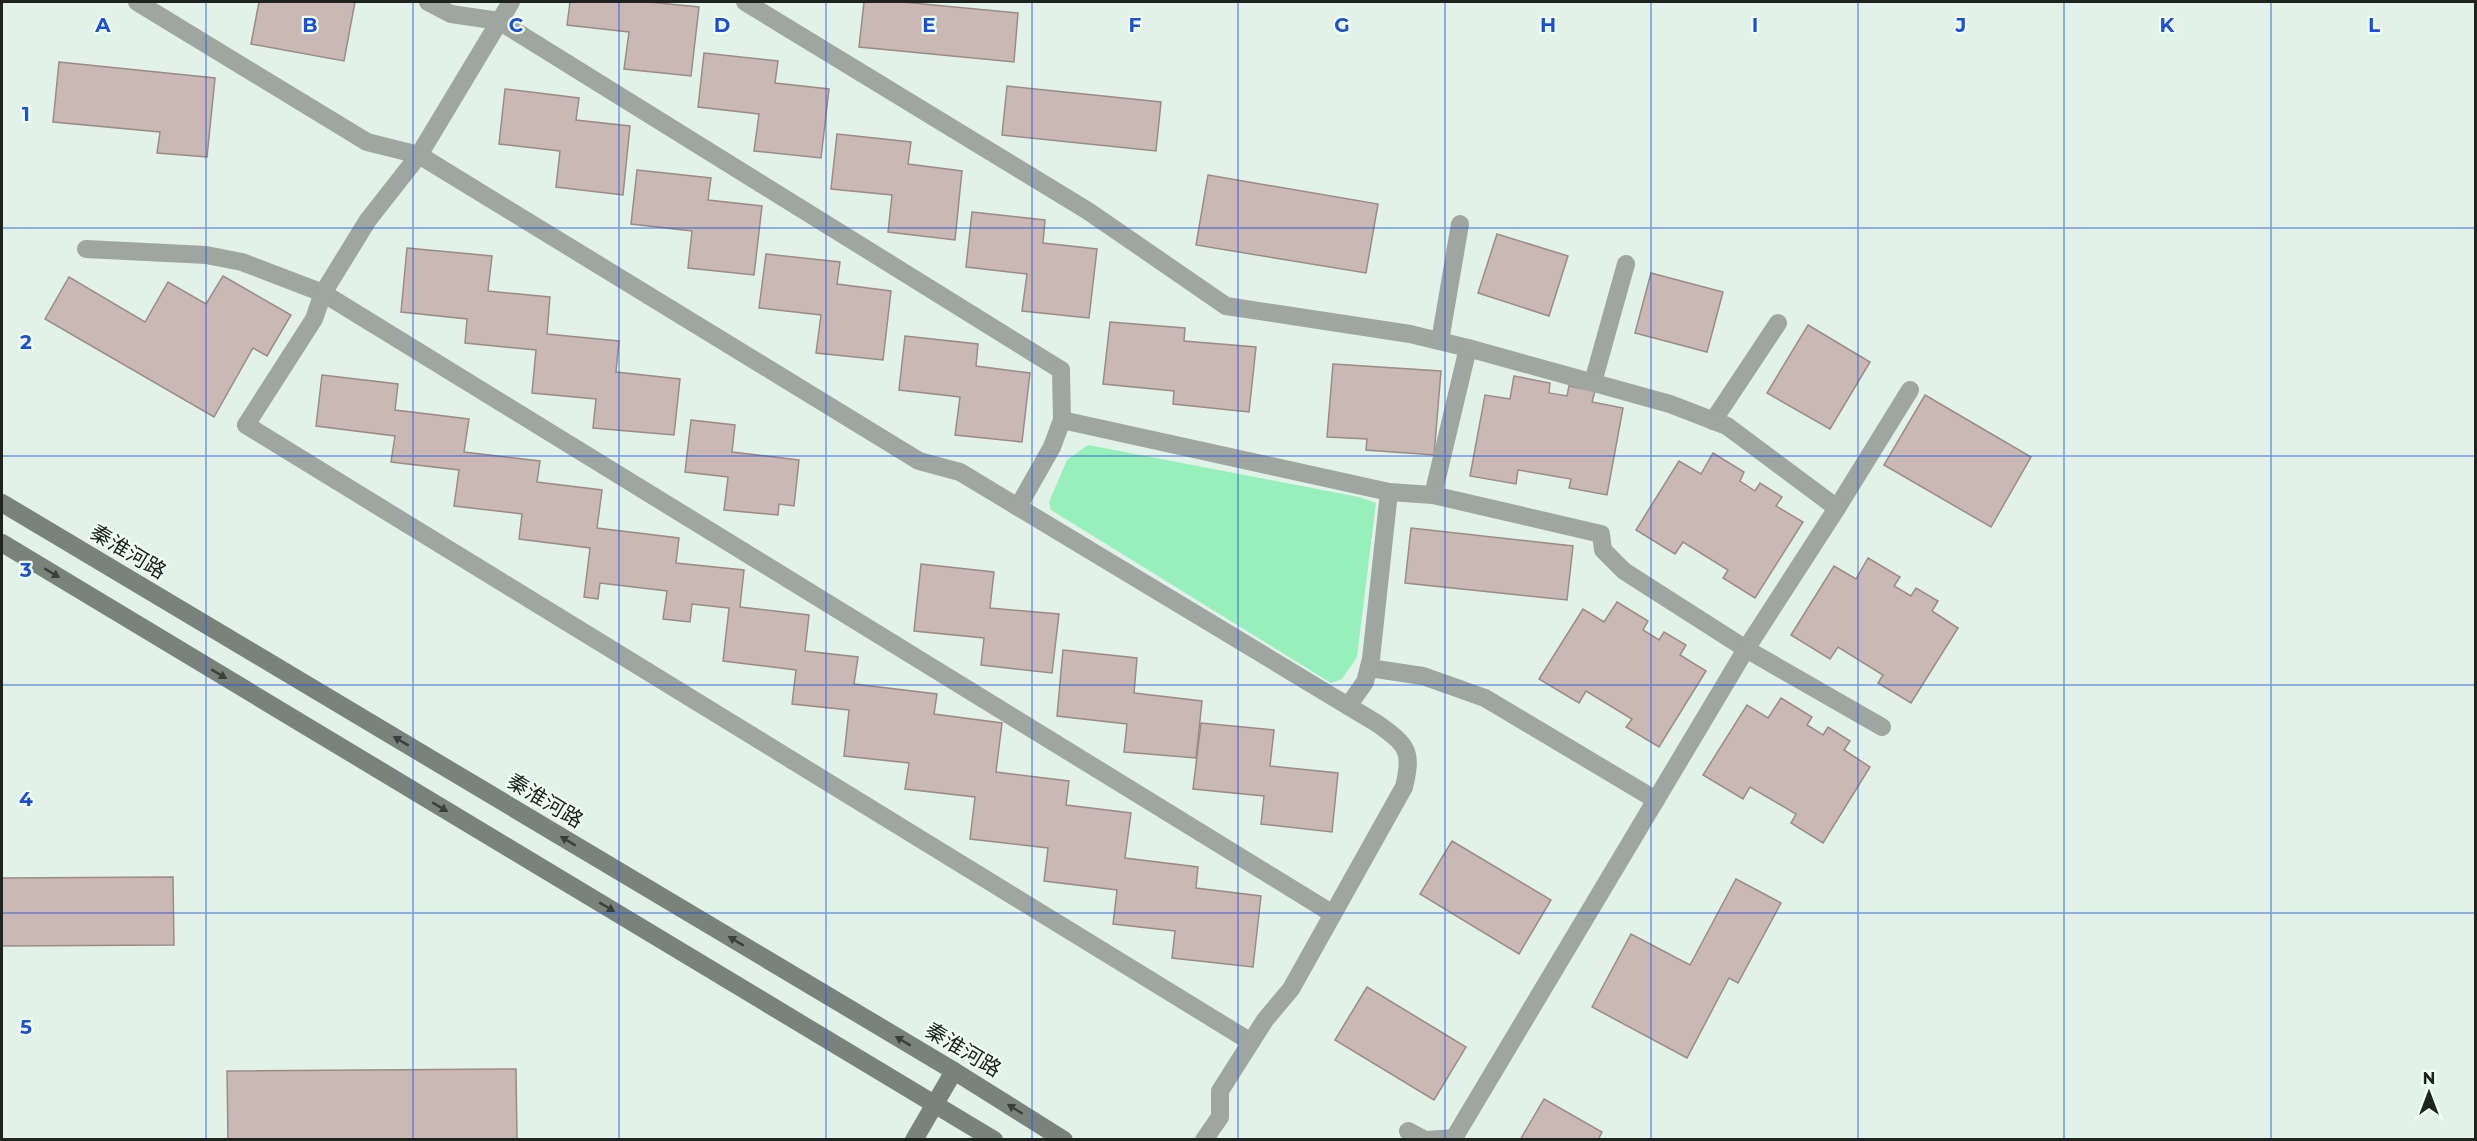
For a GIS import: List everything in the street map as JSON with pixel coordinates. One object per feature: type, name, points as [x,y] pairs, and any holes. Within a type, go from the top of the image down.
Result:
[{"type":"main road","name":"秦淮河路","points":[[2,504],[954,1071],[1064,1140]]},
{"type":"main road","points":[[2,543],[994,1140]]},
{"type":"main road","points":[[914,1140],[954,1071]]},
{"type":"street","points":[[137,2],[366,142],[419,155],[919,461],[960,472],[1378,724],[1403,743],[1409,766],[1404,788],[1291,989],[1265,1020],[1220,1091],[1220,1117],[1204,1140]]},
{"type":"street","points":[[428,2],[451,14],[499,21],[1061,370],[1062,420],[1052,447],[1018,507]]},
{"type":"street","points":[[511,2],[419,155],[368,220],[323,293],[314,320],[246,425],[1251,1042]]},
{"type":"street","points":[[745,2],[1088,211],[1226,306],[1410,334],[1670,404],[1727,426],[1837,508]]},
{"type":"street","points":[[1440,341],[1460,224]]},
{"type":"street","points":[[86,249],[206,255],[242,262],[323,293],[1334,914]]},
{"type":"street","points":[[1593,382],[1626,264]]},
{"type":"street","points":[[1713,421],[1778,323]]},
{"type":"street","points":[[1433,495],[1468,348]]},
{"type":"street","points":[[1407,1131],[1426,1140],[1454,1138],[1746,649],[1910,390]]},
{"type":"street","points":[[1062,420],[1389,492],[1433,495],[1601,534],[1603,550],[1624,571],[1746,649],[1882,727]]},
{"type":"street","points":[[1348,706],[1365,682],[1369,668],[1389,492]]},
{"type":"street","points":[[1369,668],[1423,676],[1485,698],[1656,800]]},
{"type":"green space","points":[[1088,445],[1359,497],[1376,503],[1357,657],[1342,679],[1331,683],[1051,510],[1049,502],[1067,460]]},
{"type":"building","points":[[259,2],[355,2],[344,61],[251,44]]},
{"type":"building","points":[[570,2],[649,2],[699,7],[691,76],[624,69],[629,32],[567,25]]},
{"type":"building","points":[[864,2],[902,2],[1018,13],[1014,62],[859,47]]},
{"type":"building","points":[[704,53],[778,61],[775,83],[829,89],[821,158],[754,151],[759,114],[698,107]]},
{"type":"building","points":[[59,62],[215,78],[207,157],[157,153],[160,132],[53,122]]},
{"type":"building","points":[[1007,86],[1161,102],[1156,151],[1002,135]]},
{"type":"building","points":[[505,89],[579,98],[576,120],[630,126],[623,195],[556,187],[560,151],[499,144]]},
{"type":"building","points":[[837,134],[911,142],[908,164],[962,171],[955,240],[888,232],[892,195],[831,189]]},
{"type":"building","points":[[637,170],[711,178],[708,200],[762,206],[754,275],[688,268],[692,231],[631,224]]},
{"type":"building","points":[[1208,175],[1378,204],[1366,273],[1196,245]]},
{"type":"building","points":[[972,212],[1045,220],[1043,243],[1097,249],[1089,318],[1022,311],[1027,274],[966,267]]},
{"type":"building","points":[[1497,234],[1568,256],[1549,316],[1478,293]]},
{"type":"building","points":[[407,248],[492,256],[488,291],[550,297],[547,334],[619,341],[616,372],[680,379],[674,435],[593,428],[596,399],[532,393],[536,350],[465,343],[467,319],[401,312]]},
{"type":"building","points":[[766,254],[840,262],[837,284],[891,291],[883,360],[816,353],[821,315],[759,308]]},
{"type":"building","points":[[1651,273],[1723,292],[1707,352],[1635,333]]},
{"type":"building","points":[[223,276],[291,315],[267,356],[253,348],[214,417],[45,319],[69,277],[145,322],[168,282],[206,304]]},
{"type":"building","points":[[1110,322],[1185,328],[1184,341],[1256,347],[1249,412],[1173,404],[1174,391],[1103,384]]},
{"type":"building","points":[[1808,325],[1870,362],[1830,429],[1767,393]]},
{"type":"building","points":[[905,336],[978,344],[976,366],[1030,373],[1022,442],[955,435],[960,397],[899,390]]},
{"type":"building","points":[[1333,364],[1441,371],[1434,455],[1366,450],[1367,439],[1327,437]]},
{"type":"building","points":[[322,375],[398,384],[395,410],[469,419],[464,452],[540,461],[537,482],[602,490],[597,528],[679,538],[676,563],[744,570],[740,607],[809,615],[805,651],[858,657],[854,684],[937,694],[934,714],[1002,723],[996,772],[1069,781],[1066,805],[1131,813],[1125,858],[1198,867],[1196,888],[1261,896],[1253,967],[1172,958],[1175,931],[1113,924],[1117,890],[1044,881],[1048,848],[970,839],[975,797],[905,789],[909,763],[844,756],[849,710],[792,704],[796,670],[723,661],[729,608],[692,604],[690,622],[663,619],[667,591],[600,583],[598,599],[584,597],[590,548],[519,539],[522,514],[454,506],[459,470],[391,462],[395,436],[316,426]]},
{"type":"building","points":[[1514,376],[1550,383],[1549,393],[1567,396],[1569,386],[1595,391],[1592,402],[1623,408],[1607,495],[1569,488],[1571,479],[1518,470],[1516,484],[1470,476],[1485,395],[1510,399]]},
{"type":"building","points":[[1925,395],[2031,457],[1991,527],[1884,465]]},
{"type":"building","points":[[691,420],[735,425],[732,452],[799,460],[794,506],[779,504],[778,515],[724,510],[728,477],[685,472]]},
{"type":"building","points":[[1713,453],[1744,472],[1740,481],[1755,491],[1760,483],[1782,497],[1776,506],[1803,522],[1755,598],[1723,578],[1728,570],[1683,542],[1675,554],[1636,530],[1679,461],[1701,474]]},
{"type":"building","points":[[1411,528],[1573,546],[1567,600],[1405,583]]},
{"type":"building","points":[[1868,558],[1900,577],[1894,586],[1911,596],[1916,588],[1938,601],[1932,611],[1958,628],[1911,703],[1878,683],[1883,675],[1838,647],[1830,659],[1791,635],[1834,566],[1856,579]]},
{"type":"building","points":[[921,564],[994,572],[990,608],[1059,614],[1052,673],[981,665],[984,638],[914,631]]},
{"type":"building","points":[[1617,602],[1648,621],[1643,630],[1659,640],[1664,632],[1686,645],[1680,655],[1706,671],[1659,747],[1626,727],[1632,719],[1586,691],[1579,703],[1539,679],[1583,609],[1604,622]]},
{"type":"building","points":[[1063,650],[1137,658],[1134,693],[1202,701],[1196,758],[1124,752],[1127,724],[1057,716]]},
{"type":"building","points":[[1781,698],[1812,717],[1807,725],[1823,735],[1828,727],[1850,741],[1844,750],[1870,767],[1823,843],[1791,823],[1796,814],[1750,787],[1743,799],[1703,775],[1747,705],[1768,718]]},
{"type":"building","points":[[1201,723],[1274,730],[1270,766],[1338,773],[1332,832],[1261,824],[1264,796],[1193,789]]},
{"type":"building","points":[[1452,841],[1551,900],[1519,954],[1420,894]]},
{"type":"building","points":[[173,877],[174,945],[2,946],[2,878]]},
{"type":"building","points":[[1736,879],[1781,903],[1738,983],[1729,978],[1687,1058],[1592,1007],[1631,934],[1690,965]]},
{"type":"building","points":[[1367,987],[1466,1047],[1434,1100],[1335,1040]]},
{"type":"building","points":[[516,1069],[517,1140],[228,1140],[227,1071]]},
{"type":"building","points":[[1544,1099],[1602,1132],[1598,1140],[1520,1140]]}]
